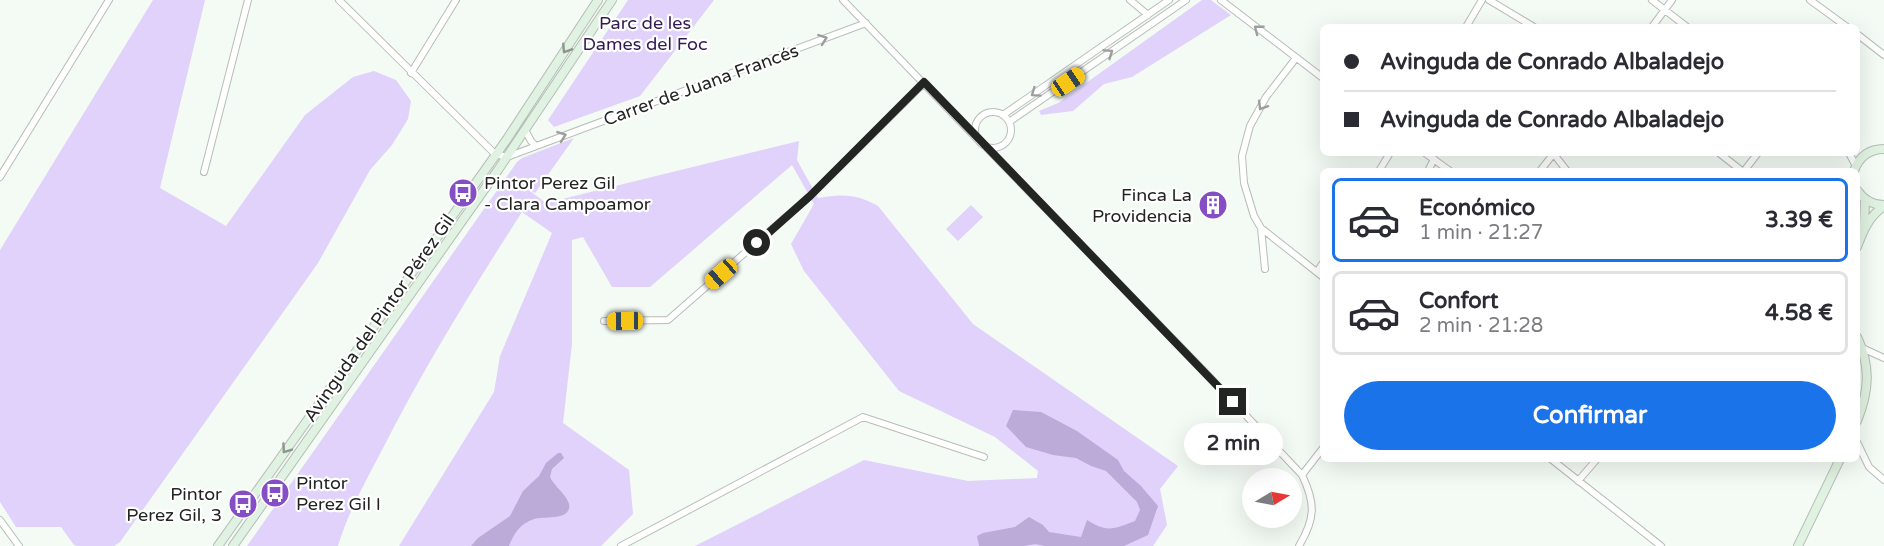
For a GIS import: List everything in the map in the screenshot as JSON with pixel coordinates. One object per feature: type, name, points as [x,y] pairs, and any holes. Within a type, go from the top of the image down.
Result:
[{"type":"main road","name":"Avinguda del Pintor Pérez Gil","points":[[218,546],[495,154],[598,0]]},
{"type":"main road","name":"Avinguda del Pintor Pérez Gil","points":[[234,546],[507,157],[612,0]]},
{"type":"main road","points":[[1855,168],[1861,154],[1882,148]]},
{"type":"main road","points":[[1860,194],[1865,200],[1884,206]]},
{"type":"main road","points":[[1860,238],[1864,227],[1865,200]]},
{"type":"main road","points":[[1864,227],[1884,206]]},
{"type":"main road","points":[[1860,344],[1867,364],[1868,381],[1860,412]]},
{"type":"main road","points":[[1798,546],[1836,462]]},
{"type":"street","points":[[0,177],[109,0]]},
{"type":"street","points":[[204,172],[248,0]]},
{"type":"street","points":[[339,0],[495,154],[507,157]]},
{"type":"street","points":[[411,73],[456,0]]},
{"type":"street","points":[[843,0],[1295,468]]},
{"type":"street","points":[[1130,0],[1148,15]]},
{"type":"street","points":[[1003,115],[1169,0]]},
{"type":"street","points":[[1009,122],[1186,0]]},
{"type":"street","points":[[1221,0],[1320,76]]},
{"type":"street","points":[[1468,24],[1482,0]]},
{"type":"street","points":[[1490,0],[1529,24]]},
{"type":"street","points":[[1652,0],[1683,24]]},
{"type":"street","points":[[1654,24],[1672,0]]},
{"type":"street","points":[[1810,0],[1843,24]]},
{"type":"street","name":"Carrer de Juana Francés","points":[[507,157],[866,23]]},
{"type":"street","points":[[1860,36],[1884,55]]},
{"type":"street","points":[[1296,58],[1250,126],[1242,156],[1244,183],[1254,216],[1261,228],[1320,274]]},
{"type":"street","points":[[604,321],[668,320],[810,196],[924,82]]},
{"type":"street","points":[[964,125],[970,126],[987,114],[1003,115],[1009,122],[1010,136],[1003,145],[998,160]]},
{"type":"street","points":[[978,122],[976,130],[980,142],[991,148],[1003,145]]},
{"type":"street","points":[[525,130],[536,146]]},
{"type":"street","points":[[1430,156],[1446,168]]},
{"type":"street","points":[[1555,156],[1565,168]]},
{"type":"street","points":[[1723,156],[1739,168]]},
{"type":"street","points":[[1746,168],[1756,156]]},
{"type":"street","points":[[1430,168],[1434,159]]},
{"type":"street","points":[[1261,228],[1265,269]]},
{"type":"street","points":[[1862,348],[1884,358]]},
{"type":"street","points":[[621,546],[863,417],[984,457]]},
{"type":"street","points":[[1860,448],[1869,467],[1884,480]]},
{"type":"street","points":[[1299,546],[1310,528],[1312,505],[1309,489],[1302,475],[1320,452]]},
{"type":"street","points":[[1555,462],[1662,546]]},
{"type":"street","points":[[1578,481],[1594,462]]},
{"type":"street","points":[[0,520],[19,546]]},
{"type":"street","points":[[212,546],[230,527]]},
{"type":"green space","points":[[153,0],[205,0],[160,188],[226,226],[305,115],[353,77],[374,71],[396,80],[411,101],[408,119],[392,145],[370,170],[318,263],[120,542],[114,546],[77,546],[61,527],[16,527],[0,502],[0,250]]},
{"type":"green space","name":"Parc de les Dames del Foc","points":[[628,0],[714,0],[640,96],[554,127],[548,120]]},
{"type":"green space","points":[[1202,0],[1211,0],[1231,15],[1132,77],[1104,84],[1073,111],[1041,115],[1039,111],[1058,103]]},
{"type":"green space","points":[[574,138],[535,193],[522,185],[546,203],[799,141],[797,160],[818,198],[849,196],[878,206],[973,324],[1178,466],[1160,489],[1167,525],[1153,546],[695,546],[864,460],[968,481],[1037,478],[1038,471],[995,437],[899,391],[804,271],[791,244],[814,204],[792,165],[650,287],[612,287],[583,237],[572,240],[572,344],[563,423],[629,470],[633,514],[601,546],[399,546],[494,392],[500,356],[552,233],[522,212],[467,300],[398,419],[358,497],[338,546],[247,546],[517,162]]},
{"type":"green space","points":[[971,205],[983,217],[958,241],[946,229]]},
{"type":"shaded area","points":[[1013,410],[1041,412],[1077,431],[1118,460],[1124,471],[1158,506],[1148,535],[1124,546],[1035,544],[979,546],[977,536],[1015,527],[1029,517],[1043,525],[1049,532],[1081,537],[1087,520],[1100,527],[1116,528],[1135,521],[1140,510],[1137,502],[1106,471],[1076,458],[1053,455],[1026,447],[1006,426]]},
{"type":"shaded area","points":[[561,453],[564,458],[552,469],[550,477],[568,501],[569,509],[566,513],[529,521],[518,530],[509,546],[471,546],[478,538],[510,516],[523,491],[539,476],[546,463]]},
{"type":"place","name":"Pintor Perez Gil - Clara Campoamor","points":[[463,193]]},
{"type":"place","name":"Finca La Providencia","points":[[1213,205]]},
{"type":"place","name":"Pintor Perez Gil I","points":[[275,493]]},
{"type":"place","name":"Pintor Perez Gil, 3","points":[[243,504]]},
{"type":"route","points":[[757,243],[810,196],[924,82],[1233,402]]}]
